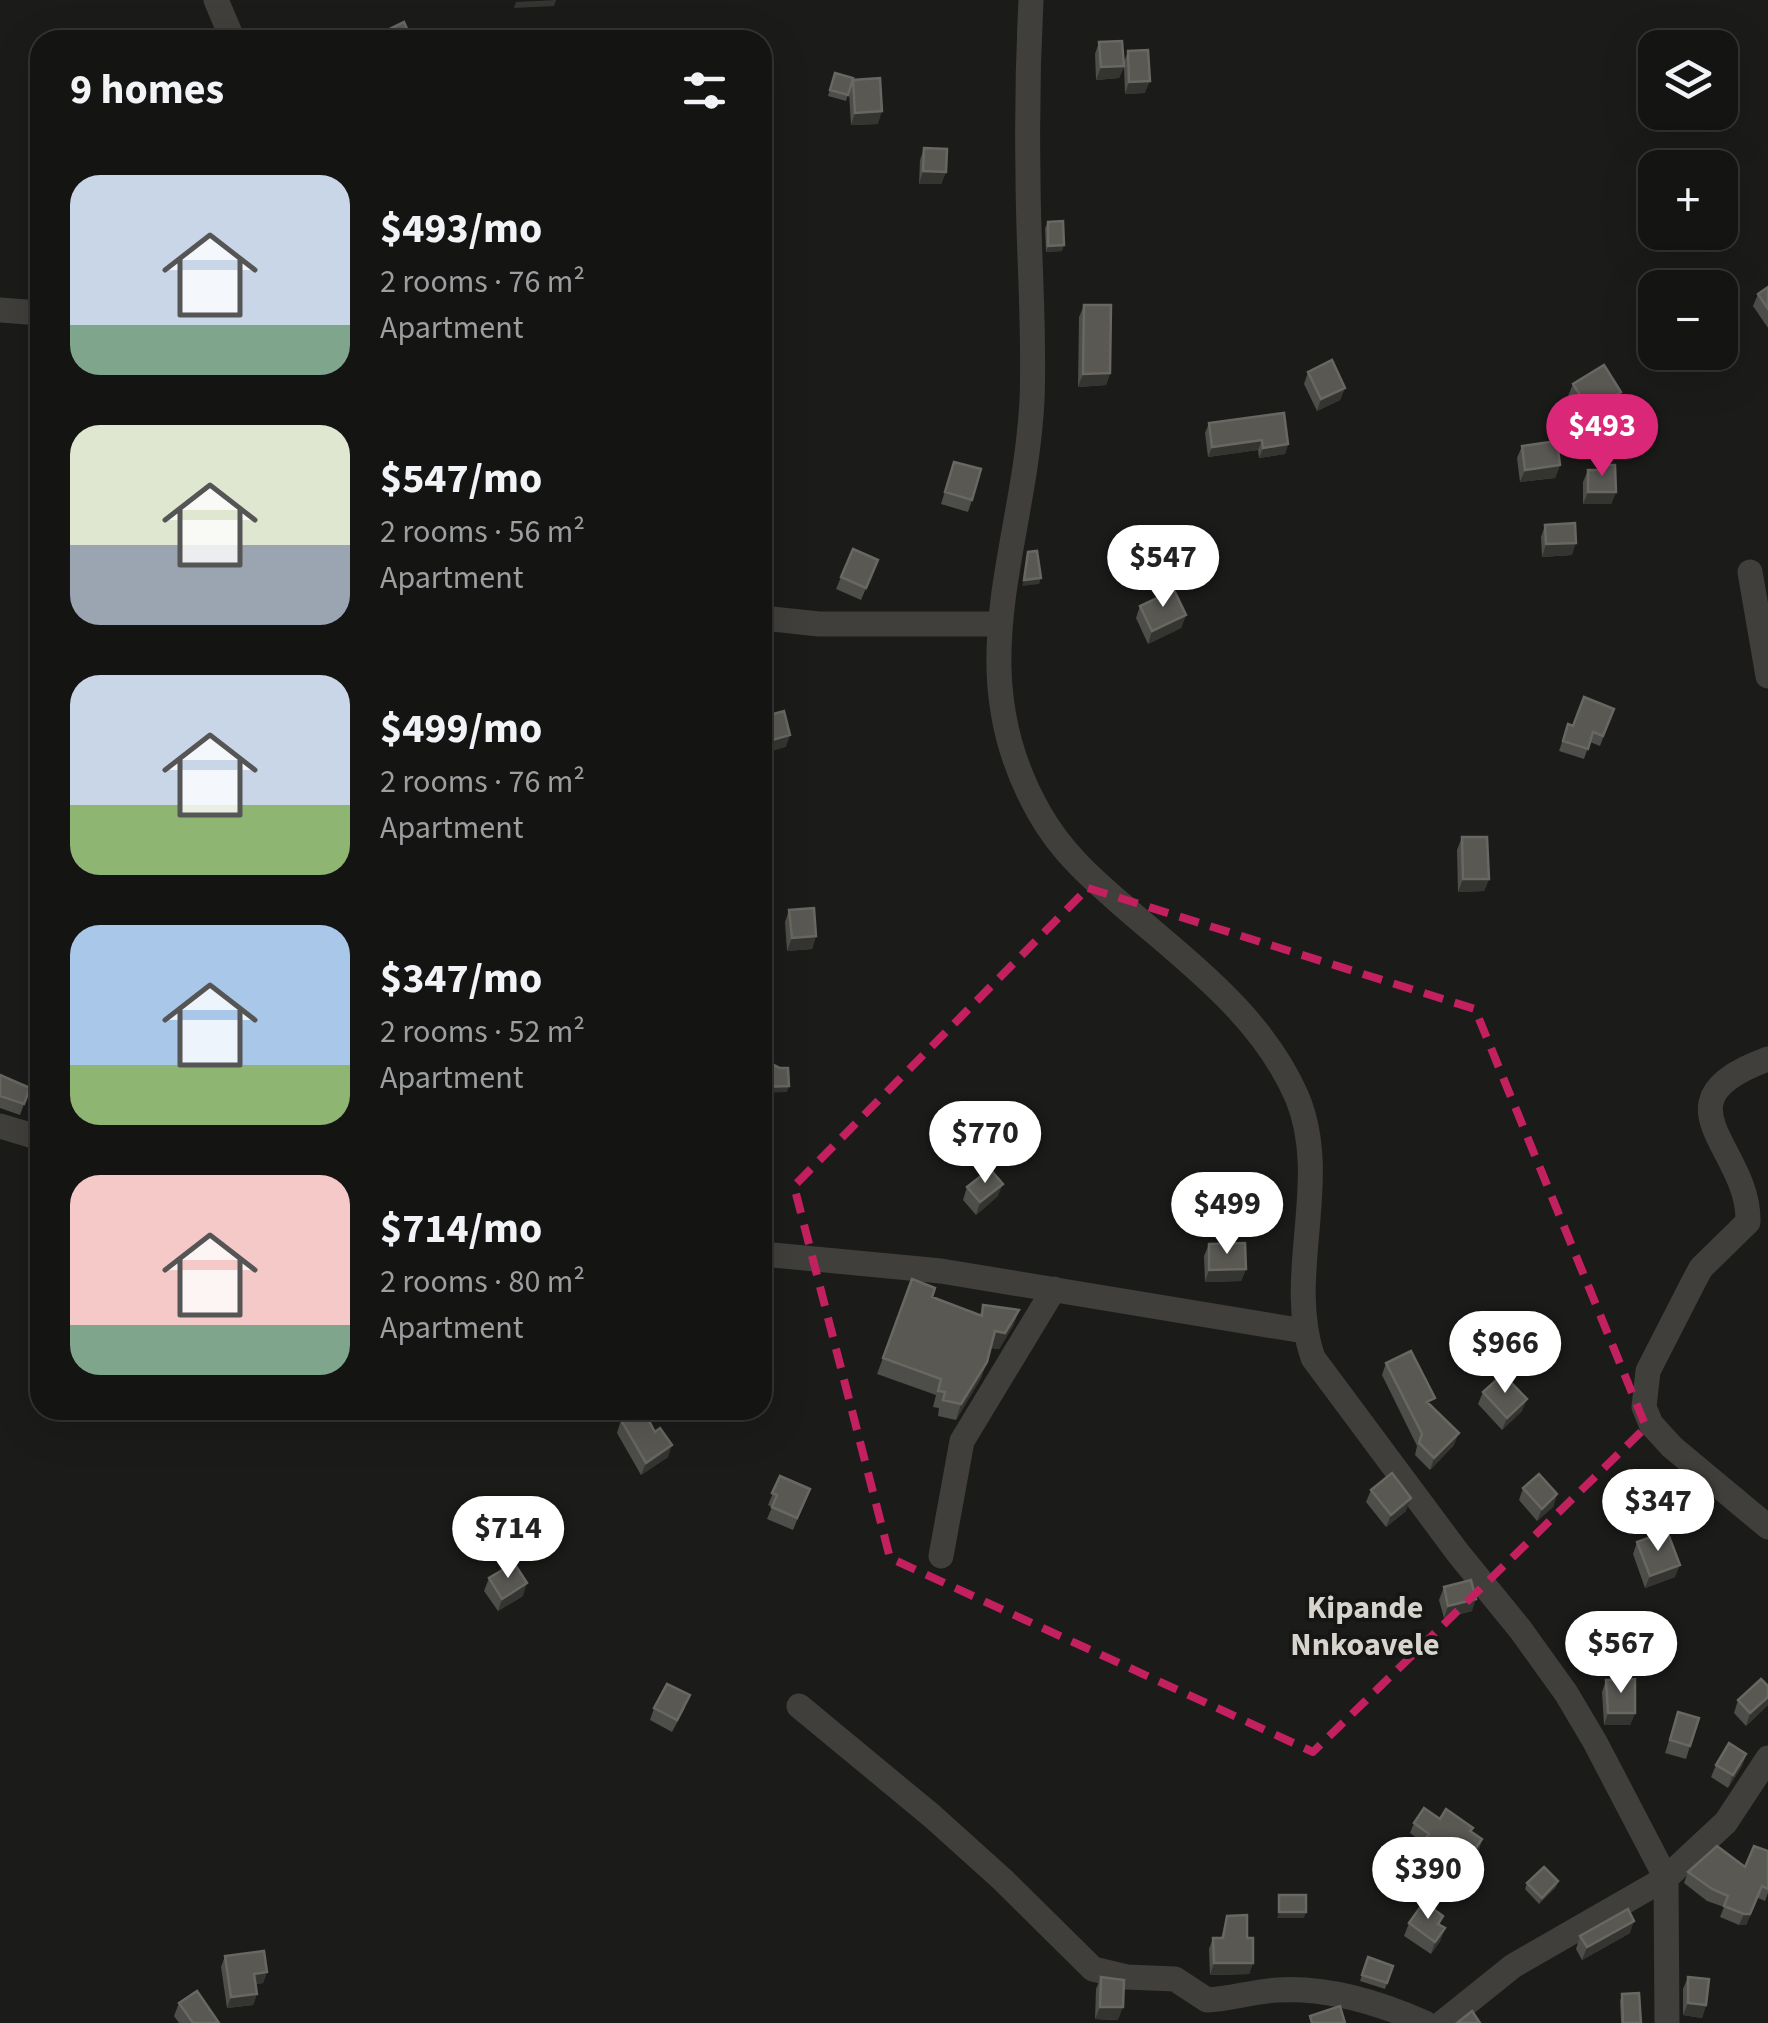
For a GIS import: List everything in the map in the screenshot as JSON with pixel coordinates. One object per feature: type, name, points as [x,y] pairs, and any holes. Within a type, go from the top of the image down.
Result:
[{"type":"street","points":[[216,0],[228,30]]},
{"type":"street","points":[[1031,0],[1028,175],[1032,405],[998,624],[998,679],[1004,730],[1016,772],[1070,860],[1230,999],[1269,1045],[1298,1099],[1308,1137],[1304,1331],[1313,1358],[1458,1554],[1520,1629],[1596,1742],[1666,1878],[1667,2023]]},
{"type":"street","points":[[0,310],[30,313]]},
{"type":"street","points":[[1750,572],[1768,676]]},
{"type":"street","points":[[772,619],[836,624],[998,624]]},
{"type":"street","points":[[1768,1059],[1725,1080],[1714,1090],[1711,1119],[1734,1170],[1748,1222],[1701,1268],[1648,1371],[1644,1391],[1648,1418],[1672,1447],[1768,1527]]},
{"type":"street","points":[[0,1126],[30,1135]]},
{"type":"street","points":[[772,1255],[940,1271],[1304,1331]]},
{"type":"street","points":[[940,1556],[962,1440],[1054,1289]]},
{"type":"street","points":[[799,1706],[960,1842],[1093,1969],[1128,1977],[1175,1979],[1207,2000],[1254,1991],[1315,1991],[1360,2000],[1424,2023]]},
{"type":"street","points":[[1442,2023],[1513,1966],[1666,1878],[1726,1822],[1768,1758]]},
{"type":"highlighted area","points":[[1088,888],[1475,1009],[1646,1427],[1313,1752],[890,1558],[794,1186]]},
{"type":"building","points":[[404,22],[408,30],[387,30]]},
{"type":"building","points":[[1122,41],[1124,66],[1101,67],[1099,42]]},
{"type":"building","points":[[1148,50],[1150,81],[1129,82],[1128,51]]},
{"type":"building","points":[[835,73],[853,78],[848,95],[830,90]]},
{"type":"building","points":[[880,78],[882,111],[855,113],[853,80]]},
{"type":"building","points":[[924,148],[947,149],[946,172],[923,171]]},
{"type":"building","points":[[1063,221],[1064,245],[1048,246],[1048,222]]},
{"type":"building","points":[[1768,287],[1768,309],[1758,294]]},
{"type":"building","points":[[1084,305],[1111,305],[1110,373],[1083,374]]},
{"type":"building","points":[[1332,360],[1345,388],[1321,399],[1308,372]]},
{"type":"building","points":[[1604,365],[1621,392],[1590,411],[1573,384]]},
{"type":"building","points":[[1284,413],[1288,444],[1263,448],[1262,440],[1212,447],[1209,423]]},
{"type":"building","points":[[1557,441],[1560,465],[1525,470],[1522,446]]},
{"type":"building","points":[[954,462],[981,469],[972,500],[945,492]]},
{"type":"building","points":[[1599,465],[1615,465],[1616,492],[1588,492],[1588,470],[1599,470]]},
{"type":"building","points":[[1575,523],[1576,543],[1546,544],[1545,525]]},
{"type":"building","points":[[853,549],[878,560],[866,588],[841,577]]},
{"type":"building","points":[[1037,551],[1041,578],[1024,580],[1028,552]]},
{"type":"building","points":[[1174,590],[1186,615],[1152,631],[1140,606]]},
{"type":"building","points":[[1584,697],[1614,709],[1603,736],[1593,732],[1588,749],[1563,741]]},
{"type":"building","points":[[784,711],[790,735],[772,740],[772,714]]},
{"type":"building","points":[[1462,837],[1487,837],[1489,879],[1463,879]]},
{"type":"building","points":[[814,908],[816,936],[792,938],[789,910]]},
{"type":"building","points":[[772,1064],[788,1068],[789,1086],[772,1087]]},
{"type":"building","points":[[0,1075],[30,1088],[24,1104],[0,1096]]},
{"type":"building","points":[[990,1169],[1003,1184],[980,1202],[967,1187]]},
{"type":"building","points":[[1245,1243],[1246,1269],[1209,1270],[1209,1244]]},
{"type":"building","points":[[912,1279],[935,1288],[932,1297],[982,1316],[983,1305],[1019,1310],[1005,1333],[995,1331],[987,1362],[961,1404],[943,1400],[945,1392],[938,1391],[941,1379],[883,1358]]},
{"type":"building","points":[[1411,1351],[1435,1398],[1427,1402],[1459,1433],[1434,1458],[1419,1443],[1422,1434],[1386,1363]]},
{"type":"building","points":[[1503,1374],[1527,1399],[1507,1418],[1483,1392]]},
{"type":"building","points":[[621,1420],[648,1420],[655,1432],[660,1428],[672,1445],[646,1463]]},
{"type":"building","points":[[1392,1473],[1411,1498],[1391,1515],[1371,1490]]},
{"type":"building","points":[[1539,1474],[1557,1494],[1542,1509],[1523,1488]]},
{"type":"building","points":[[780,1476],[810,1489],[797,1518],[772,1507],[777,1495],[772,1493]]},
{"type":"building","points":[[1667,1531],[1680,1565],[1650,1576],[1637,1542]]},
{"type":"building","points":[[514,1563],[527,1583],[502,1599],[489,1578]]},
{"type":"building","points":[[1471,1580],[1476,1599],[1448,1606],[1444,1587]]},
{"type":"building","points":[[1635,1679],[1635,1713],[1608,1713],[1606,1680]]},
{"type":"building","points":[[1761,1679],[1768,1686],[1768,1697],[1750,1713],[1738,1700]]},
{"type":"building","points":[[667,1684],[690,1695],[677,1720],[654,1708]]},
{"type":"building","points":[[1678,1712],[1699,1718],[1690,1746],[1670,1740]]},
{"type":"building","points":[[1729,1743],[1746,1754],[1733,1775],[1716,1765]]},
{"type":"building","points":[[1424,1808],[1440,1819],[1446,1809],[1473,1828],[1470,1831],[1482,1839],[1469,1858],[1457,1850],[1451,1859],[1424,1841],[1429,1834],[1414,1823]]},
{"type":"building","points":[[1717,1846],[1745,1867],[1754,1846],[1768,1851],[1768,1889],[1762,1886],[1750,1914],[1724,1906],[1728,1896],[1688,1872]]},
{"type":"building","points":[[1544,1867],[1558,1881],[1542,1898],[1527,1883]]},
{"type":"building","points":[[1279,1895],[1306,1895],[1306,1912],[1279,1912]]},
{"type":"building","points":[[1424,1902],[1443,1916],[1438,1924],[1445,1928],[1435,1942],[1409,1923]]},
{"type":"building","points":[[1628,1909],[1634,1921],[1587,1947],[1580,1936]]},
{"type":"building","points":[[1247,1915],[1247,1938],[1253,1938],[1253,1963],[1214,1963],[1213,1938],[1223,1938],[1227,1916]]},
{"type":"building","points":[[264,1951],[267,1972],[254,1974],[257,1994],[231,1997],[225,1956]]},
{"type":"building","points":[[1368,1957],[1393,1966],[1387,1983],[1362,1975]]},
{"type":"building","points":[[1101,1977],[1124,1980],[1123,2007],[1100,2007]]},
{"type":"building","points":[[1688,1977],[1709,1979],[1706,2005],[1688,2003]]},
{"type":"building","points":[[197,1991],[219,2023],[193,2023],[179,2003]]},
{"type":"building","points":[[1639,1993],[1641,2023],[1623,2023],[1622,1994]]},
{"type":"building","points":[[1340,2006],[1345,2023],[1312,2023],[1310,2016]]},
{"type":"building","points":[[1472,2011],[1480,2023],[1457,2023]]},
{"type":"district","name":"Kipande Nnkoavele","points":[[1365,1626]]}]
